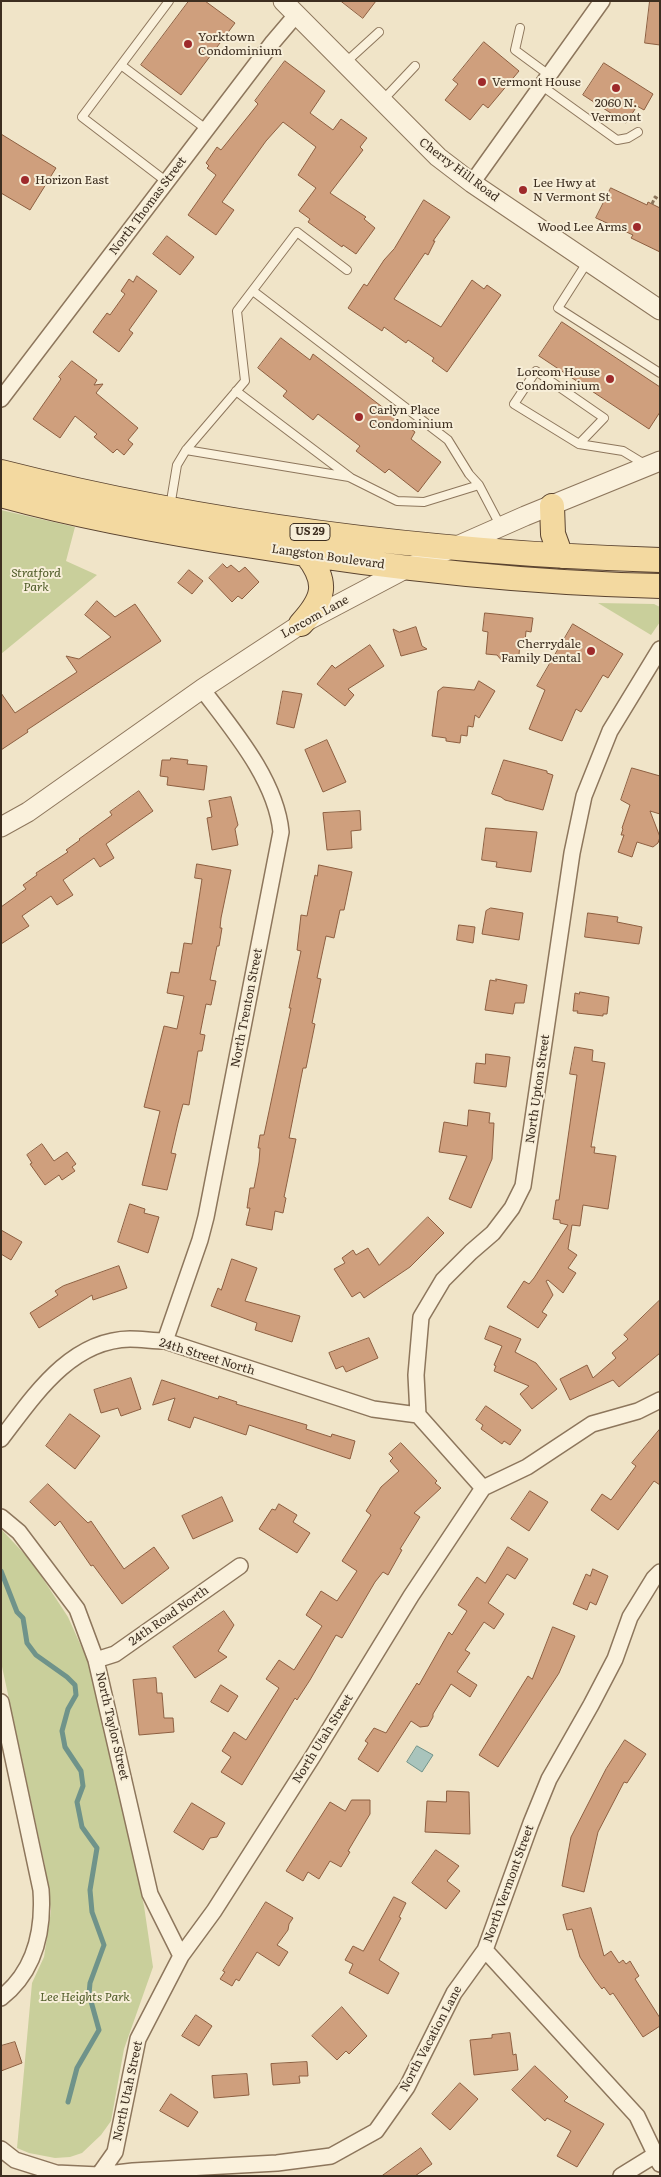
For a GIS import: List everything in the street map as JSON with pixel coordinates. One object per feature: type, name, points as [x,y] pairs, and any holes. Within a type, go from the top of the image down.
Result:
[{"type":"main road","name":"Langston Boulevard","points":[[1,472],[94,494],[168,520],[307,555],[501,579],[660,586]]},
{"type":"main road","name":"Langston Boulevard","points":[[1,495],[66,511],[284,528],[452,548],[562,556],[660,560]]},
{"type":"main road","points":[[552,506],[553,534],[562,556]]},
{"type":"main road","points":[[301,624],[319,600],[322,590],[321,579],[316,566],[307,555]]},
{"type":"street","name":"Cherry Hill Road","points":[[282,1],[424,145],[472,183],[660,310]]},
{"type":"street","points":[[472,183],[602,1]]},
{"type":"street","name":"North Thomas Street","points":[[1,399],[206,129],[296,15]]},
{"type":"street","name":"Lorcom Lane","points":[[1,827],[28,812],[202,689],[301,624],[407,568],[500,527],[654,464]]},
{"type":"street","name":"North Upton Street","points":[[418,1415],[416,1375],[422,1317],[443,1280],[471,1252],[494,1233],[512,1208],[523,1186],[572,853],[584,796],[610,731],[660,649]]},
{"type":"street","name":"North Trenton Street","points":[[165,1342],[206,1217],[281,832],[275,802],[263,777],[202,689]]},
{"type":"street","name":"24th Street North","points":[[1,1438],[63,1365],[76,1356],[104,1343],[129,1339],[165,1342],[373,1409],[418,1415]]},
{"type":"street","points":[[418,1415],[483,1488],[527,1467],[592,1424],[638,1411],[660,1400]]},
{"type":"street","name":"North Utah Street","points":[[98,2175],[115,2152],[138,2039],[181,1956],[214,1911],[313,1756],[411,1596],[483,1488]]},
{"type":"street","name":"North Taylor Street","points":[[1,1517],[19,1532],[77,1609],[96,1660],[150,1894],[181,1956]]},
{"type":"street","name":"24th Road North","points":[[96,1660],[116,1654],[240,1566]]},
{"type":"street","name":"North Vermont Street","points":[[658,2159],[637,2116],[485,1950],[548,1779],[607,1674],[630,1617],[654,1578],[660,1572]]},
{"type":"street","points":[[1,1702],[41,1890],[43,1914],[40,1938],[32,1961],[13,1988],[1,1998]]},
{"type":"street","name":"North Vacation Lane","points":[[1,2149],[15,2160],[56,2174],[98,2175],[133,2171],[277,2163],[331,2156],[376,2131],[407,2087],[454,1993],[485,1950]]},
{"type":"street","points":[[621,2176],[658,2159]]},
{"type":"lane","points":[[167,182],[82,117],[169,1]]},
{"type":"lane","points":[[520,28],[515,50],[546,80],[617,140],[628,138],[638,132]]},
{"type":"lane","points":[[344,64],[379,32]]},
{"type":"lane","points":[[121,65],[206,129]]},
{"type":"lane","points":[[381,102],[416,66]]},
{"type":"lane","points":[[168,520],[177,464],[186,450],[244,381],[236,311],[253,292],[297,232],[347,270]]},
{"type":"lane","points":[[588,261],[558,308],[660,373]]},
{"type":"lane","points":[[253,292],[448,440],[469,474],[480,485],[500,527]]},
{"type":"lane","points":[[579,444],[604,418],[536,371],[514,404],[579,444],[623,451],[654,464]]},
{"type":"lane","points":[[236,391],[351,478],[396,501],[424,502],[480,485]]},
{"type":"lane","points":[[186,450],[351,478]]},
{"type":"path","points":[[652,204],[655,197],[660,200]]},
{"type":"green space","name":"Stratford Park","points":[[1,510],[75,527],[66,561],[97,575],[1,654]]},
{"type":"green space","points":[[598,603],[654,604],[660,607],[660,622],[651,635]]},
{"type":"green space","name":"Lee Heights Park","points":[[1,1529],[32,1562],[68,1617],[91,1668],[144,1906],[153,1967],[124,2049],[111,2121],[101,2135],[82,2153],[70,2157],[55,2158],[29,2153],[17,2148],[32,1983],[44,1957],[51,1911],[45,1866],[1,1662]]},
{"type":"water","points":[[417,1746],[433,1755],[422,1772],[407,1762]]},
{"type":"building","name":"Yorktown Condominium","points":[[189,1],[205,1],[235,23],[181,95],[141,65]]},
{"type":"building","points":[[341,1],[376,1],[363,18]]},
{"type":"building","points":[[650,1],[660,1],[660,45],[645,43]]},
{"type":"building","name":"Vermont House","points":[[484,42],[519,71],[488,108],[483,104],[470,120],[445,100],[458,84],[453,80]]},
{"type":"building","points":[[285,61],[325,91],[310,113],[333,130],[341,119],[367,138],[360,147],[363,150],[330,193],[366,217],[364,219],[375,228],[356,254],[343,245],[342,247],[308,222],[310,219],[299,211],[316,188],[298,175],[316,147],[283,122],[266,141],[222,202],[234,210],[216,235],[188,215],[216,175],[207,168],[209,166],[206,163],[217,147],[221,150],[258,104],[255,101]]},
{"type":"building","name":"2060 N. Vermont","points":[[604,63],[653,94],[644,110],[637,106],[626,123],[583,95]]},
{"type":"building","name":"Horizon East","points":[[1,134],[56,168],[30,210],[1,193]]},
{"type":"building","name":"Wood Lee Arms","points":[[611,188],[647,205],[648,202],[660,208],[660,252],[631,238],[633,235],[596,218]]},
{"type":"building","points":[[424,200],[450,217],[433,241],[435,241],[428,255],[425,253],[394,299],[441,327],[472,280],[484,289],[487,285],[501,295],[447,372],[432,361],[434,358],[408,340],[406,343],[384,327],[382,331],[348,308],[364,284],[367,286],[384,260],[394,249]]},
{"type":"building","points":[[167,236],[194,257],[180,275],[153,254]]},
{"type":"building","points":[[137,276],[157,291],[129,330],[133,333],[119,352],[93,332],[107,313],[110,315],[125,294],[121,291],[129,279],[133,282]]},
{"type":"building","name":"Lorcom House Condominium","points":[[562,322],[660,387],[660,412],[649,429],[539,356]]},
{"type":"building","name":"Carlyn Place Condominium","points":[[281,338],[310,360],[313,354],[415,432],[411,439],[441,462],[418,492],[389,469],[385,473],[356,451],[360,446],[318,414],[313,420],[283,396],[287,391],[258,368]]},
{"type":"building","points":[[72,361],[97,380],[94,385],[103,384],[96,393],[138,428],[128,440],[133,444],[124,455],[117,449],[113,453],[94,437],[97,434],[75,416],[60,438],[33,419],[61,379],[59,377]]},
{"type":"building","points":[[223,564],[227,568],[231,565],[239,572],[245,567],[259,582],[242,599],[238,596],[232,602],[209,578]]},
{"type":"building","points":[[189,570],[203,581],[192,594],[178,583]]},
{"type":"building","points":[[97,601],[115,617],[135,604],[161,641],[27,730],[28,732],[1,750],[1,693],[15,713],[77,672],[66,656],[79,659],[111,637],[85,615]]},
{"type":"building","points":[[485,613],[533,618],[531,632],[526,631],[525,642],[520,642],[519,655],[511,662],[503,662],[497,655],[486,654],[488,632],[483,631]]},
{"type":"building","points":[[573,624],[623,654],[608,678],[603,675],[581,712],[576,709],[562,741],[529,729],[545,690],[537,686]]},
{"type":"building","points":[[416,627],[422,646],[427,649],[401,656],[393,629],[399,632]]},
{"type":"building","points":[[370,645],[384,666],[348,689],[354,695],[345,706],[317,684],[332,665],[335,668]]},
{"type":"building","points":[[479,681],[495,691],[479,718],[475,715],[473,727],[468,726],[467,736],[461,735],[460,743],[432,736],[438,691],[443,687],[474,690]]},
{"type":"building","points":[[283,691],[302,694],[294,728],[277,724]]},
{"type":"building","points":[[327,740],[346,782],[323,792],[305,750]]},
{"type":"building","points":[[171,758],[188,760],[187,764],[207,766],[204,790],[167,785],[168,777],[160,776],[162,760],[170,760]]},
{"type":"building","points":[[504,760],[547,771],[547,773],[553,775],[543,810],[505,800],[492,794]]},
{"type":"building","points":[[632,768],[660,776],[660,814],[650,811],[660,837],[658,843],[653,847],[637,842],[632,857],[618,852],[624,835],[621,835],[622,828],[630,805],[621,800]]},
{"type":"building","points":[[139,791],[153,811],[106,844],[114,858],[100,867],[94,858],[63,880],[73,895],[57,905],[51,896],[22,916],[29,926],[1,944],[1,907],[26,889],[23,885],[37,875],[36,873],[68,852],[66,850],[79,839],[112,815],[110,812]]},
{"type":"building","points":[[231,797],[238,825],[235,829],[238,845],[212,850],[207,818],[212,817],[209,801]]},
{"type":"building","points":[[360,811],[361,830],[351,831],[352,848],[327,850],[323,813]]},
{"type":"building","points":[[486,828],[537,832],[531,872],[496,867],[497,862],[482,860]]},
{"type":"building","points":[[197,864],[231,870],[221,918],[220,928],[222,928],[219,946],[217,946],[210,980],[216,981],[211,1005],[206,1004],[200,1034],[205,1035],[202,1051],[198,1051],[189,1105],[183,1104],[178,1123],[171,1153],[176,1154],[167,1190],[142,1185],[160,1111],[144,1107],[164,1026],[177,1029],[184,996],[167,993],[171,972],[179,973],[184,943],[192,944],[202,879],[195,878]]},
{"type":"building","points":[[319,865],[352,872],[344,910],[340,910],[334,938],[326,936],[317,978],[321,979],[312,1023],[315,1024],[306,1068],[303,1068],[289,1138],[296,1139],[284,1197],[286,1198],[283,1213],[275,1211],[272,1230],[246,1225],[250,1208],[247,1208],[250,1188],[254,1188],[259,1162],[260,1148],[258,1148],[260,1135],[264,1135],[291,1008],[289,1008],[301,951],[297,950],[301,915],[307,916],[315,875],[317,876]]},
{"type":"building","points":[[491,908],[523,913],[519,940],[482,934],[486,911]]},
{"type":"building","points":[[588,913],[618,917],[617,922],[642,927],[639,944],[585,937]]},
{"type":"building","points":[[459,925],[475,927],[473,943],[457,940]]},
{"type":"building","points":[[496,979],[527,985],[524,1003],[515,1003],[513,1014],[485,1010],[490,980],[496,981]]},
{"type":"building","points":[[580,992],[609,997],[607,1014],[603,1014],[603,1016],[573,1011],[575,993],[579,994]]},
{"type":"building","points":[[575,1047],[593,1050],[592,1061],[605,1063],[591,1147],[595,1147],[594,1153],[616,1156],[608,1209],[583,1205],[580,1226],[572,1225],[568,1249],[577,1255],[568,1268],[576,1273],[563,1293],[548,1280],[546,1281],[553,1295],[542,1312],[547,1315],[538,1328],[507,1307],[524,1281],[529,1284],[534,1278],[568,1225],[560,1223],[560,1220],[553,1219],[556,1200],[559,1200],[577,1075],[570,1074]]},
{"type":"building","points":[[486,1054],[510,1057],[506,1087],[474,1083],[476,1063],[485,1064]]},
{"type":"building","points":[[469,1110],[490,1113],[489,1123],[494,1123],[492,1159],[471,1208],[449,1199],[467,1156],[439,1152],[444,1122],[467,1126]]},
{"type":"building","points":[[42,1144],[54,1161],[67,1152],[76,1164],[72,1167],[75,1171],[62,1180],[59,1175],[45,1185],[30,1164],[32,1163],[27,1155]]},
{"type":"building","points":[[130,1204],[145,1209],[144,1213],[159,1217],[148,1253],[118,1242]]},
{"type":"building","points":[[428,1217],[444,1233],[410,1267],[364,1298],[360,1292],[352,1297],[334,1269],[345,1263],[342,1258],[353,1250],[356,1255],[368,1248],[379,1265]]},
{"type":"building","points":[[1,1230],[22,1242],[11,1260],[1,1254]]},
{"type":"building","points":[[232,1259],[257,1268],[245,1301],[300,1316],[292,1342],[255,1330],[257,1323],[211,1306],[218,1288],[221,1290]]},
{"type":"building","points":[[119,1266],[127,1288],[93,1300],[92,1295],[39,1328],[30,1313],[58,1295],[55,1291],[63,1286]]},
{"type":"building","points":[[660,1300],[660,1353],[619,1387],[613,1380],[570,1400],[560,1379],[587,1365],[593,1378],[616,1358],[612,1353],[628,1339],[624,1335]]},
{"type":"building","points":[[490,1326],[521,1339],[515,1352],[536,1363],[557,1389],[532,1409],[520,1394],[529,1386],[494,1371],[496,1366],[494,1365],[502,1346],[485,1339]]},
{"type":"building","points":[[369,1338],[378,1358],[346,1372],[343,1366],[336,1369],[329,1353]]},
{"type":"building","points":[[131,1378],[141,1409],[121,1416],[118,1408],[101,1413],[94,1390]]},
{"type":"building","points":[[162,1380],[218,1399],[219,1396],[237,1402],[236,1404],[307,1425],[306,1429],[331,1437],[332,1434],[355,1441],[350,1459],[249,1425],[246,1435],[194,1417],[190,1428],[168,1420],[175,1398],[153,1405]]},
{"type":"building","points":[[486,1406],[521,1430],[510,1445],[504,1441],[502,1444],[481,1429],[483,1425],[476,1420]]},
{"type":"building","points":[[70,1414],[100,1436],[75,1469],[46,1446]]},
{"type":"building","points":[[660,1429],[660,1485],[654,1481],[618,1530],[591,1510],[602,1494],[611,1500],[636,1466],[632,1463]]},
{"type":"building","points":[[401,1443],[437,1481],[435,1483],[441,1488],[414,1513],[420,1517],[400,1549],[402,1550],[388,1575],[383,1572],[375,1582],[342,1638],[336,1635],[310,1680],[297,1700],[295,1698],[242,1785],[221,1772],[231,1757],[222,1751],[234,1732],[246,1740],[279,1688],[266,1679],[279,1660],[294,1670],[322,1626],[306,1615],[321,1591],[337,1601],[357,1571],[342,1561],[371,1515],[366,1511],[381,1487],[399,1471],[390,1461],[393,1458],[389,1454]]},
{"type":"building","points":[[48,1484],[88,1523],[91,1521],[124,1569],[154,1547],[169,1568],[122,1604],[93,1565],[91,1566],[60,1521],[55,1526],[30,1502]]},
{"type":"building","points":[[530,1491],[548,1502],[529,1531],[511,1519]]},
{"type":"building","points":[[222,1497],[233,1521],[193,1539],[182,1516]]},
{"type":"building","points":[[279,1504],[297,1515],[293,1522],[310,1533],[297,1553],[259,1529],[272,1509],[275,1510]]},
{"type":"building","points":[[508,1547],[528,1559],[515,1579],[507,1574],[488,1603],[504,1614],[494,1629],[484,1622],[465,1650],[470,1653],[457,1672],[477,1685],[470,1697],[451,1684],[428,1726],[420,1727],[411,1721],[378,1772],[358,1759],[368,1743],[365,1741],[374,1728],[386,1733],[417,1683],[419,1685],[449,1632],[452,1635],[467,1611],[458,1605],[477,1577],[485,1583]]},
{"type":"building","points":[[593,1569],[608,1576],[596,1605],[590,1602],[587,1610],[573,1604],[586,1574],[590,1576]]},
{"type":"building","points":[[224,1611],[234,1625],[218,1651],[227,1657],[195,1678],[173,1647]]},
{"type":"building","points":[[553,1627],[575,1636],[559,1673],[498,1767],[479,1755],[528,1676],[532,1679]]},
{"type":"building","points":[[156,1678],[157,1693],[162,1693],[164,1718],[173,1718],[174,1732],[139,1735],[133,1680]]},
{"type":"building","points":[[221,1685],[238,1696],[228,1712],[211,1702]]},
{"type":"building","points":[[625,1740],[646,1754],[627,1783],[624,1782],[598,1832],[584,1892],[562,1886],[571,1837],[606,1769]]},
{"type":"building","points":[[447,1791],[469,1792],[470,1834],[425,1832],[427,1801],[446,1802]]},
{"type":"building","points":[[352,1800],[370,1800],[370,1814],[348,1851],[350,1852],[341,1867],[330,1861],[319,1879],[308,1872],[303,1881],[286,1871],[330,1802],[345,1811]]},
{"type":"building","points":[[192,1803],[225,1823],[217,1837],[210,1838],[203,1850],[174,1832]]},
{"type":"building","points":[[436,1850],[459,1866],[447,1881],[460,1891],[446,1909],[412,1883]]},
{"type":"building","points":[[394,1897],[406,1903],[399,1917],[401,1918],[379,1960],[399,1973],[388,1994],[349,1973],[353,1964],[345,1960],[353,1946],[363,1951]]},
{"type":"building","points":[[266,1902],[293,1918],[288,1930],[277,1945],[288,1952],[279,1966],[257,1952],[239,1981],[236,1979],[232,1986],[220,1979],[225,1972],[223,1971]]},
{"type":"building","points":[[591,1908],[604,1956],[611,1951],[619,1963],[623,1960],[626,1964],[630,1961],[639,1976],[635,1979],[660,2018],[660,2026],[643,2037],[613,1993],[610,1995],[595,1980],[580,1957],[572,1929],[567,1930],[563,1915]]},
{"type":"building","points":[[342,2007],[367,2036],[349,2054],[346,2051],[337,2060],[312,2036]]},
{"type":"building","points":[[196,2015],[212,2026],[199,2046],[182,2036]]},
{"type":"building","points":[[510,2033],[513,2055],[516,2054],[518,2070],[474,2075],[470,2040],[492,2038],[492,2035]]},
{"type":"building","points":[[15,2042],[22,2063],[1,2071],[1,2046]]},
{"type":"building","points":[[307,2062],[308,2076],[299,2076],[300,2083],[273,2085],[271,2064]]},
{"type":"building","points":[[535,2066],[568,2097],[564,2101],[604,2124],[577,2167],[557,2156],[571,2131],[547,2118],[545,2121],[512,2090]]},
{"type":"building","points":[[247,2074],[249,2095],[214,2098],[212,2076]]},
{"type":"building","points":[[460,2083],[478,2099],[450,2130],[432,2114]]},
{"type":"building","points":[[171,2094],[198,2112],[188,2127],[160,2111]]},
{"type":"building","points":[[421,2148],[432,2164],[415,2176],[382,2176]]},
{"type":"waterway","points":[[1,1571],[17,1612],[23,1618],[27,1643],[36,1655],[75,1685],[76,1695],[68,1709],[62,1731],[65,1747],[81,1771],[83,1786],[77,1802],[82,1827],[97,1848],[90,1890],[92,1912],[104,1945],[90,1983],[89,1994],[99,2030],[77,2068],[68,2102]]},
{"type":"place","name":"Yorktown Condominium","points":[[188,44]]},
{"type":"place","name":"Vermont House","points":[[482,82]]},
{"type":"place","name":"2060 N. Vermont","points":[[616,88]]},
{"type":"place","name":"Horizon East","points":[[25,180]]},
{"type":"place","name":"Lee Hwy at N Vermont St","points":[[523,190]]},
{"type":"place","name":"Wood Lee Arms","points":[[637,227]]},
{"type":"place","name":"Lorcom House Condominium","points":[[610,379]]},
{"type":"place","name":"Carlyn Place Condominium","points":[[359,417]]},
{"type":"place","name":"Cherrydale Family Dental","points":[[591,651]]}]
